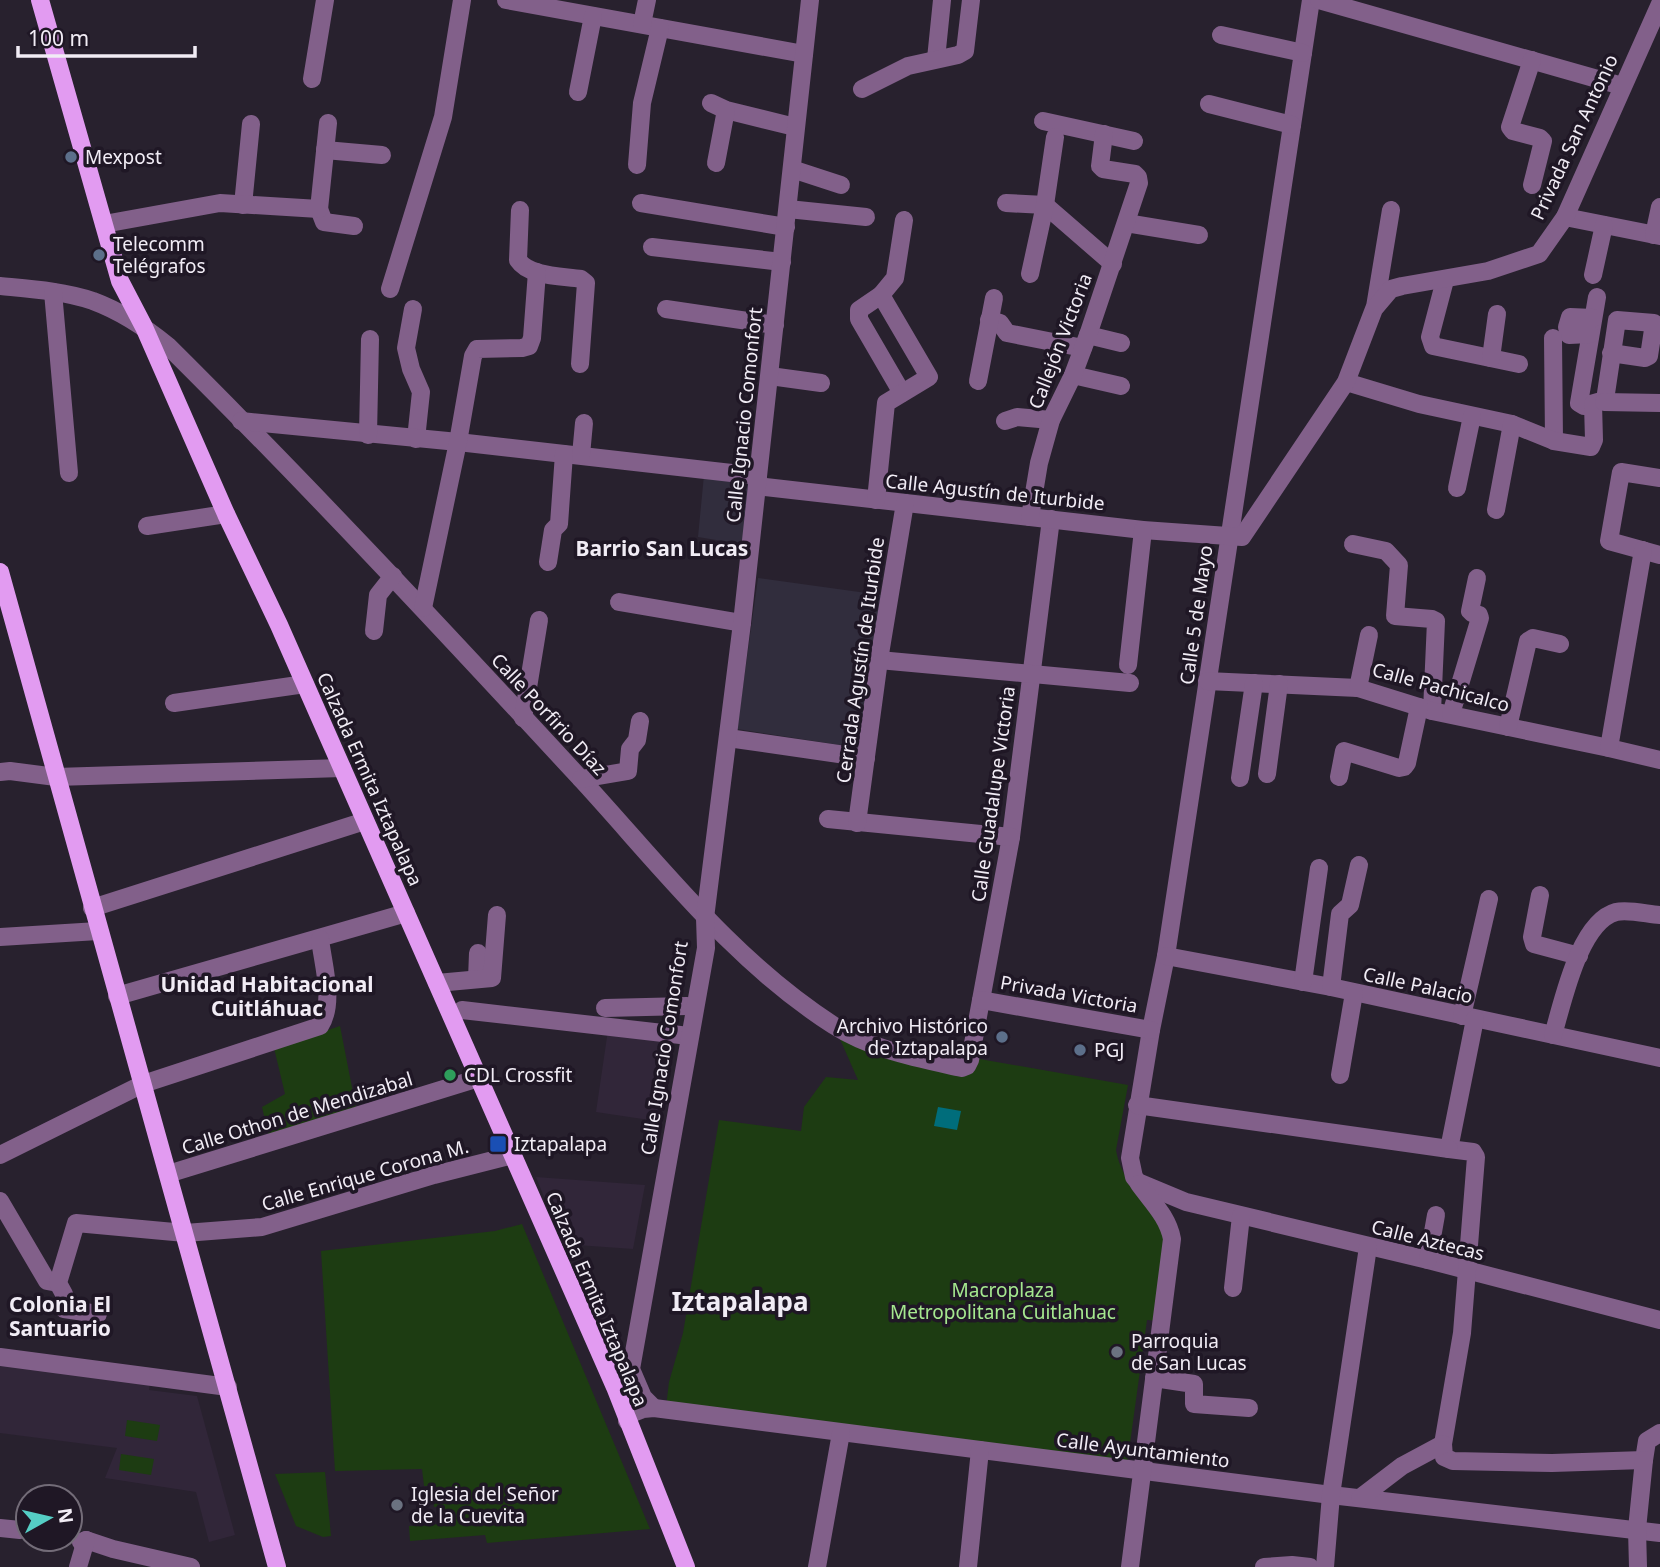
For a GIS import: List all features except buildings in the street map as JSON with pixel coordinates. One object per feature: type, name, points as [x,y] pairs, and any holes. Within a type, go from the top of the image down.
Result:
[{"type":"main road","name":"Calzada Ermita Iztapalapa","points":[[40,0],[120,281],[144,327],[226,514],[305,684],[513,1155],[615,1387],[686,1567]]},
{"type":"main road","points":[[0,572],[6,619],[56,777],[277,1567]]},
{"type":"street","points":[[312,79],[325,0]]},
{"type":"street","points":[[390,289],[443,117],[462,0]]},
{"type":"street","points":[[506,0],[804,54]]},
{"type":"street","points":[[642,24],[647,0]]},
{"type":"street","name":"Calle Ignacio Comonfort","points":[[615,1387],[622,1368],[685,1035],[705,948],[704,927],[742,623],[810,0]]},
{"type":"street","points":[[936,59],[942,0]]},
{"type":"street","points":[[862,89],[908,66],[965,51],[971,0]]},
{"type":"street","name":"Calle 5 de Mayo","points":[[1138,1182],[1130,1158],[1137,1105],[1166,956],[1311,0]]},
{"type":"street","points":[[1319,0],[1622,86]]},
{"type":"street","name":"Privada San Antonio","points":[[1229,536],[1242,537],[1346,382],[1374,309],[1391,289],[1488,271],[1539,254],[1565,217],[1660,4]]},
{"type":"street","points":[[578,92],[593,16]]},
{"type":"street","points":[[637,165],[642,103],[660,28]]},
{"type":"street","points":[[1221,35],[1303,53]]},
{"type":"street","points":[[1532,60],[1510,127],[1513,131],[1543,141],[1532,185]]},
{"type":"street","points":[[1209,104],[1292,125]]},
{"type":"street","points":[[716,163],[719,107],[795,127]]},
{"type":"street","points":[[1043,121],[1134,141]]},
{"type":"street","points":[[328,123],[319,209],[324,222],[354,226]]},
{"type":"street","points":[[243,205],[251,124]]},
{"type":"street","name":"Callejón Victoria","points":[[1030,517],[1051,420],[1086,341],[1139,183],[1135,174],[1103,169],[1100,166],[1104,134]]},
{"type":"street","points":[[1030,274],[1045,205],[1055,137]]},
{"type":"street","points":[[325,150],[382,155]]},
{"type":"street","points":[[792,169],[841,185]]},
{"type":"street","points":[[641,202],[786,228]]},
{"type":"street","points":[[104,224],[220,203],[319,209]]},
{"type":"street","points":[[1006,203],[1045,205],[1113,264]]},
{"type":"street","points":[[1565,217],[1657,235],[1660,207]]},
{"type":"street","points":[[788,209],[866,217]]},
{"type":"street","points":[[520,210],[518,260],[522,267],[581,279],[586,283],[580,364]]},
{"type":"street","points":[[1374,309],[1391,210]]},
{"type":"street","points":[[902,393],[859,319],[859,310],[881,295],[895,278],[904,220]]},
{"type":"street","points":[[1126,223],[1199,235]]},
{"type":"street","points":[[1593,275],[1604,225]]},
{"type":"street","points":[[652,247],[782,262]]},
{"type":"street","points":[[423,608],[473,356],[477,349],[529,346],[532,338],[537,272]]},
{"type":"street","points":[[1445,280],[1430,342],[1433,346],[1519,364]]},
{"type":"street","name":"Calle Porfirio Díaz","points":[[0,286],[53,292],[93,302],[144,327],[168,346],[393,576],[581,779],[704,927],[834,1026],[861,1041],[891,1052],[962,1068]]},
{"type":"street","points":[[53,292],[69,473]]},
{"type":"street","points":[[876,500],[886,403],[929,377],[881,295]]},
{"type":"street","points":[[1597,297],[1579,403],[1584,406],[1598,403],[1660,402]]},
{"type":"street","points":[[978,381],[994,298]]},
{"type":"street","points":[[413,309],[406,348],[421,392],[416,439]]},
{"type":"street","points":[[666,309],[775,325]]},
{"type":"street","points":[[1491,358],[1497,314]]},
{"type":"street","points":[[989,320],[1000,323],[1007,333],[1121,344]]},
{"type":"street","points":[[1346,382],[1419,404],[1512,424],[1554,441],[1591,447],[1617,320],[1652,322],[1655,325],[1649,356],[1645,358],[1611,353]]},
{"type":"street","points":[[1553,338],[1554,441]]},
{"type":"street","points":[[368,435],[370,339]]},
{"type":"street","points":[[1073,375],[1121,386]]},
{"type":"street","points":[[770,376],[821,383]]},
{"type":"street","points":[[1457,488],[1472,416]]},
{"type":"street","points":[[1005,421],[1017,417],[1051,420]]},
{"type":"street","name":"Calle Agustín de Iturbide","points":[[242,421],[573,455],[876,500],[1143,530],[1229,536]]},
{"type":"street","points":[[548,562],[553,530],[559,524],[573,455],[584,423]]},
{"type":"street","points":[[1496,510],[1512,424]]},
{"type":"street","points":[[1609,748],[1651,553],[1609,541],[1622,472],[1660,478]]},
{"type":"street","name":"Cerrada Agustín de Iturbide","points":[[857,823],[879,660],[905,503]]},
{"type":"street","points":[[147,526],[226,514]]},
{"type":"street","name":"Calle Guadalupe Victoria","points":[[962,1068],[968,1066],[970,1060],[1011,836],[1051,519]]},
{"type":"street","points":[[879,660],[1031,674],[1129,674],[1143,530]]},
{"type":"street","points":[[1339,777],[1344,751],[1399,768],[1407,763],[1426,709],[1436,621],[1395,616],[1399,565],[1386,551],[1353,544]]},
{"type":"street","points":[[374,631],[378,595],[393,576]]},
{"type":"street","points":[[1451,715],[1480,618],[1471,611],[1477,578]]},
{"type":"street","points":[[619,602],[742,623]]},
{"type":"street","points":[[523,718],[539,620]]},
{"type":"street","points":[[1358,688],[1369,635]]},
{"type":"street","points":[[1508,727],[1528,641],[1533,638],[1560,644]]},
{"type":"street","name":"Calle Pachicalco","points":[[1208,681],[1358,688],[1451,715],[1660,760]]},
{"type":"street","points":[[1240,778],[1254,683]]},
{"type":"street","points":[[174,703],[305,684]]},
{"type":"street","points":[[1267,774],[1279,684]]},
{"type":"street","points":[[581,779],[628,771],[630,749],[637,740],[640,721]]},
{"type":"street","points":[[728,738],[866,758]]},
{"type":"street","points":[[0,772],[56,777],[342,768]]},
{"type":"street","points":[[828,820],[1011,836]]},
{"type":"street","points":[[92,908],[365,821]]},
{"type":"street","points":[[1331,987],[1340,914],[1350,905],[1359,865]]},
{"type":"street","points":[[1303,982],[1319,868]]},
{"type":"street","points":[[1540,895],[1532,937],[1534,944],[1579,956]]},
{"type":"street","points":[[1449,1149],[1489,899]]},
{"type":"street","points":[[1553,1035],[1579,956],[1598,921],[1617,912],[1660,915]]},
{"type":"street","points":[[117,996],[406,913]]},
{"type":"street","points":[[437,983],[492,978],[497,915]]},
{"type":"street","name":"Calle Ignacio Comonfort","points":[[654,1408],[643,1397],[631,1369],[685,1035],[687,1006],[699,940],[704,927]]},
{"type":"street","points":[[0,937],[98,931]]},
{"type":"street","points":[[0,1155],[143,1084],[320,1026],[324,1019],[326,993],[320,939]]},
{"type":"street","points":[[477,979],[478,953]]},
{"type":"street","name":"Calle Palacio","points":[[1166,956],[1331,987],[1660,1058]]},
{"type":"street","points":[[1340,1075],[1354,993]]},
{"type":"street","points":[[1124,1025],[1143,1014],[1157,998]]},
{"type":"street","name":"Privada Victoria","points":[[981,1000],[1151,1030]]},
{"type":"street","points":[[605,1008],[687,1006]]},
{"type":"street","points":[[462,1010],[685,1035]]},
{"type":"street","name":"Calle Othon de Mendizabal","points":[[168,1174],[479,1078]]},
{"type":"street","points":[[1137,1105],[1476,1154],[1462,1333],[1443,1444],[1444,1457],[1453,1461],[1563,1463],[1644,1460]]},
{"type":"street","name":"Calle Enrique Corona M.","points":[[58,1283],[76,1223],[185,1233],[262,1227],[434,1175],[513,1155]]},
{"type":"street","points":[[1130,1567],[1172,1239],[1170,1227],[1138,1182]]},
{"type":"street","name":"Calle Aztecas","points":[[1138,1182],[1186,1202],[1428,1260],[1660,1320]]},
{"type":"street","points":[[0,1201],[47,1281],[58,1283],[64,1294],[64,1309],[98,1314]]},
{"type":"street","points":[[1428,1260],[1436,1215]]},
{"type":"street","points":[[1233,1288],[1241,1216]]},
{"type":"street","points":[[1325,1567],[1331,1495],[1368,1247]]},
{"type":"street","points":[[0,1357],[228,1387]]},
{"type":"street","points":[[1154,1378],[1194,1384],[1194,1404],[1249,1408]]},
{"type":"street","points":[[627,1421],[629,1414],[654,1408]]},
{"type":"street","name":"Calle Ayuntamiento","points":[[654,1408],[1331,1495],[1660,1533]]},
{"type":"street","points":[[817,1567],[841,1433]]},
{"type":"street","points":[[1638,1567],[1637,1530],[1647,1441],[1660,1433]]},
{"type":"street","points":[[1360,1498],[1402,1466],[1443,1444]]},
{"type":"street","points":[[968,1567],[980,1450]]},
{"type":"street","points":[[78,1567],[83,1541],[188,1567]]},
{"type":"street","points":[[1264,1567],[1297,1566]]},
{"type":"shaded area","points":[[704,475],[753,481],[746,545],[698,537]]},
{"type":"shaded area","points":[[758,578],[881,595],[859,748],[737,729]]},
{"type":"shaded area","points":[[608,1030],[668,1039],[656,1121],[596,1112]]},
{"type":"shaded area","points":[[536,1177],[645,1185],[633,1249],[563,1244]]},
{"type":"shaded area","points":[[0,1361],[150,1382],[149,1390],[197,1396],[235,1535],[209,1542],[196,1492],[105,1478],[117,1448],[0,1433]]},
{"type":"green space","points":[[340,1026],[357,1113],[270,1142],[262,1107],[285,1094],[274,1048]]},
{"type":"green space","name":"Macroplaza Metropolitana Cuitlahuac","points":[[836,1030],[965,1072],[974,1058],[1128,1085],[1116,1150],[1119,1161],[1136,1192],[1167,1228],[1159,1321],[1147,1320],[1127,1465],[666,1407],[669,1382],[683,1333],[719,1120],[801,1131],[804,1107],[826,1077],[858,1080]]},
{"type":"green space","points":[[522,1224],[650,1529],[487,1543],[485,1535],[410,1541],[409,1526],[441,1524],[441,1507],[434,1507],[432,1486],[424,1486],[422,1469],[335,1471],[321,1251],[495,1231]]},
{"type":"green space","points":[[127,1420],[160,1425],[157,1441],[125,1436]]},
{"type":"green space","points":[[121,1454],[154,1459],[151,1475],[119,1470]]},
{"type":"green space","points":[[325,1472],[331,1536],[323,1537],[296,1526],[275,1474]]},
{"type":"water","points":[[938,1107],[961,1111],[957,1130],[934,1126]]},
{"type":"place","name":"Mexpost","points":[[71,157]]},
{"type":"place","name":"Telecomm Telégrafos","points":[[99,255]]},
{"type":"place","name":"Archivo Histórico de Iztapalapa","points":[[1002,1037]]},
{"type":"place","name":"PGJ","points":[[1080,1050]]},
{"type":"place","name":"CDL Crossfit","points":[[450,1075]]},
{"type":"place","name":"Iztapalapa","points":[[498,1144]]},
{"type":"place","name":"Parroquia de San Lucas","points":[[1117,1352]]},
{"type":"place","name":"Iglesia del Señor de la Cuevita","points":[[397,1505]]},
{"type":"district","name":"Barrio San Lucas","points":[[662,548]]},
{"type":"district","name":"Unidad Habitacional Cuitláhuac","points":[[267,996]]},
{"type":"district","name":"Iztapalapa","points":[[740,1301]]},
{"type":"district","name":"Colonia El Santuario","points":[[60,1316]]}]
